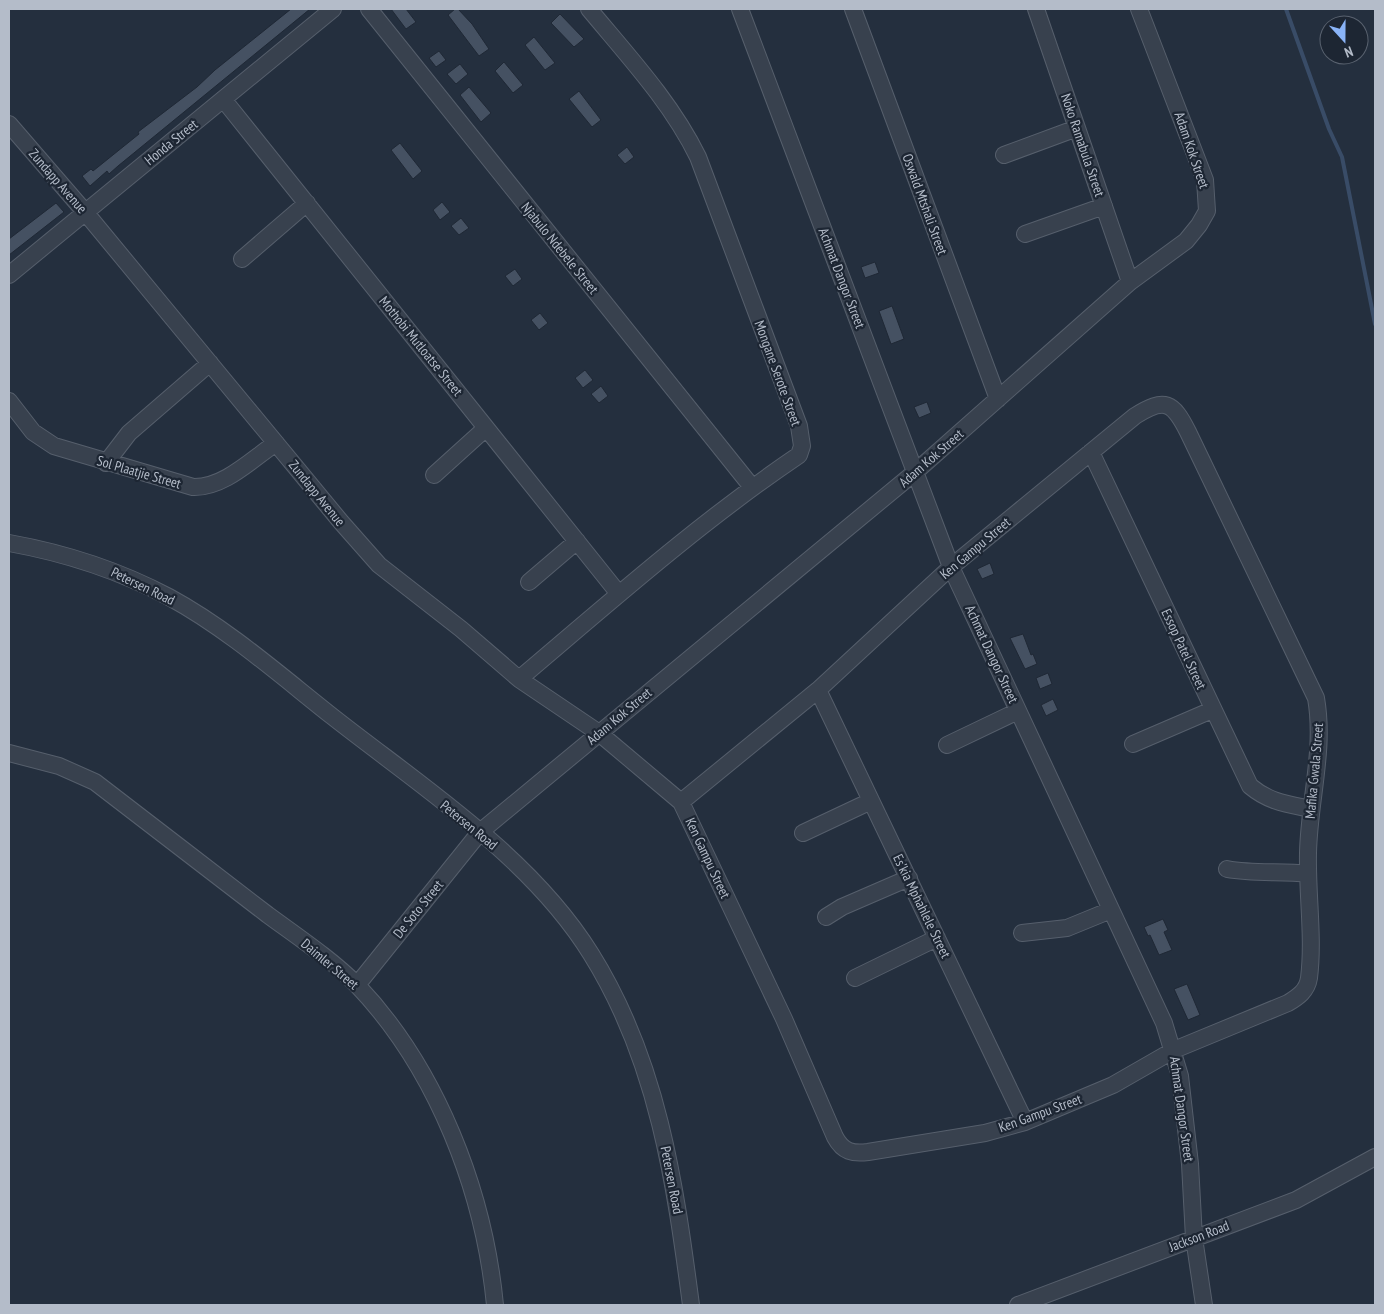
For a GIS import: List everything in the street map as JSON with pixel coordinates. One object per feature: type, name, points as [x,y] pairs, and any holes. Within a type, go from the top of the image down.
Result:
[{"type":"street","name":"Honda Street","points":[[9,275],[333,9]]},
{"type":"street","name":"Njabulo Ndebele Street","points":[[369,9],[752,487]]},
{"type":"street","name":"Mongane Serote Street","points":[[519,679],[619,594],[752,487],[799,455],[802,446],[799,426],[698,157],[668,105],[589,9]]},
{"type":"street","name":"Achmat Dangor Street","points":[[740,9],[951,567],[1164,1023],[1174,1050],[1185,1113],[1194,1238],[1204,1305]]},
{"type":"street","name":"Oswald Mtshali Street","points":[[852,9],[998,400]]},
{"type":"street","name":"Noko Ramabula Street","points":[[1036,9],[1130,282]]},
{"type":"street","name":"Adam Kok Street","points":[[480,832],[914,473],[1130,282],[1186,241],[1199,225],[1207,211],[1208,196],[1205,180],[1139,9]]},
{"type":"street","name":"Mothobi Mutloatse Street","points":[[223,99],[619,594]]},
{"type":"street","name":"Zundapp Avenue","points":[[9,124],[85,212],[347,530],[379,565],[461,629],[519,679],[600,733],[681,802]]},
{"type":"street","points":[[1004,155],[1077,128]]},
{"type":"street","points":[[242,259],[307,203]]},
{"type":"street","points":[[1025,234],[1104,206]]},
{"type":"street","points":[[106,463],[129,433],[210,363]]},
{"type":"street","name":"Sol Plaatjie Street","points":[[9,401],[41,439],[71,453],[193,487],[205,488],[217,483],[276,443]]},
{"type":"street","name":"Ken Gampu Street","points":[[1174,1050],[1113,1085],[1025,1122],[985,1132],[858,1153],[843,1149],[835,1138],[784,1018],[681,802],[818,690],[951,567],[1146,408],[1160,404],[1169,404],[1176,410]]},
{"type":"street","name":"Mafika Gwala Street","points":[[1174,1050],[1288,1003],[1304,992],[1309,978],[1308,874],[1311,809],[1320,737],[1316,698],[1305,672],[1176,410]]},
{"type":"street","points":[[434,475],[486,428]]},
{"type":"street","name":"Essop Patel Street","points":[[1091,452],[1212,710],[1250,786],[1263,797],[1311,809]]},
{"type":"street","name":"Petersen Road","points":[[9,542],[102,566],[172,598],[241,646],[480,832],[522,869],[560,910],[591,955],[622,1015],[639,1055],[660,1122],[675,1187],[691,1305]]},
{"type":"street","points":[[529,582],[577,542]]},
{"type":"street","name":"Es'kia Mphahlele Street","points":[[818,690],[1025,1122]]},
{"type":"street","points":[[1133,744],[1212,710]]},
{"type":"street","points":[[947,745],[1018,712]]},
{"type":"street","name":"Daimler Street","points":[[9,753],[59,766],[95,782],[357,985],[400,1037],[437,1103],[478,1207],[492,1280],[494,1305]]},
{"type":"street","points":[[803,833],[871,801]]},
{"type":"street","name":"De Soto Street","points":[[357,985],[480,832]]},
{"type":"street","points":[[1227,869],[1242,872],[1278,871],[1308,874]]},
{"type":"street","points":[[826,917],[842,907],[909,878]]},
{"type":"street","points":[[1022,933],[1068,928],[1111,910]]},
{"type":"street","points":[[855,978],[937,938]]},
{"type":"street","name":"Jackson Road","points":[[1018,1305],[1296,1200],[1375,1157]]},
{"type":"building","points":[[291,9],[310,9],[109,174],[107,171],[90,186],[82,176],[91,169],[93,171],[139,134],[138,132],[197,87],[215,70]]},
{"type":"building","points":[[391,9],[406,9],[416,22],[406,29]]},
{"type":"building","points":[[455,9],[458,9],[472,24],[489,49],[479,56],[448,15]]},
{"type":"building","points":[[560,14],[584,39],[574,47],[551,23]]},
{"type":"building","points":[[534,37],[555,63],[545,70],[525,45]]},
{"type":"building","points":[[439,51],[446,60],[436,67],[429,58]]},
{"type":"building","points":[[504,62],[523,85],[513,93],[495,71]]},
{"type":"building","points":[[460,64],[468,74],[456,84],[447,74]]},
{"type":"building","points":[[469,87],[491,113],[481,122],[460,95]]},
{"type":"building","points":[[579,91],[601,120],[592,127],[569,99]]},
{"type":"building","points":[[400,143],[422,171],[413,179],[391,150]]},
{"type":"building","points":[[627,147],[634,157],[625,164],[617,155]]},
{"type":"building","points":[[442,202],[450,212],[440,220],[433,210]]},
{"type":"building","points":[[56,203],[64,212],[9,255],[9,239]]},
{"type":"building","points":[[461,218],[469,228],[459,235],[451,226]]},
{"type":"building","points":[[875,262],[879,273],[865,278],[861,267]]},
{"type":"building","points":[[515,269],[522,279],[513,286],[505,276]]},
{"type":"building","points":[[892,306],[904,339],[891,344],[879,311]]},
{"type":"building","points":[[540,313],[548,323],[539,330],[531,320]]},
{"type":"building","points":[[585,370],[593,380],[583,388],[575,378]]},
{"type":"building","points":[[601,386],[608,396],[599,403],[591,394]]},
{"type":"building","points":[[927,402],[931,413],[919,418],[914,407]]},
{"type":"building","points":[[990,563],[994,574],[982,579],[977,569]]},
{"type":"building","points":[[1023,634],[1031,655],[1033,654],[1037,664],[1025,669],[1010,638]]},
{"type":"building","points":[[1048,673],[1052,684],[1040,689],[1036,678]]},
{"type":"building","points":[[1053,699],[1058,710],[1046,716],[1041,705]]},
{"type":"building","points":[[1163,919],[1168,930],[1164,932],[1172,950],[1159,955],[1150,935],[1148,936],[1144,927]]},
{"type":"building","points":[[1187,984],[1200,1015],[1188,1020],[1174,989]]},
{"type":"waterway","points":[[1286,9],[1329,129],[1342,157],[1375,324]]}]
